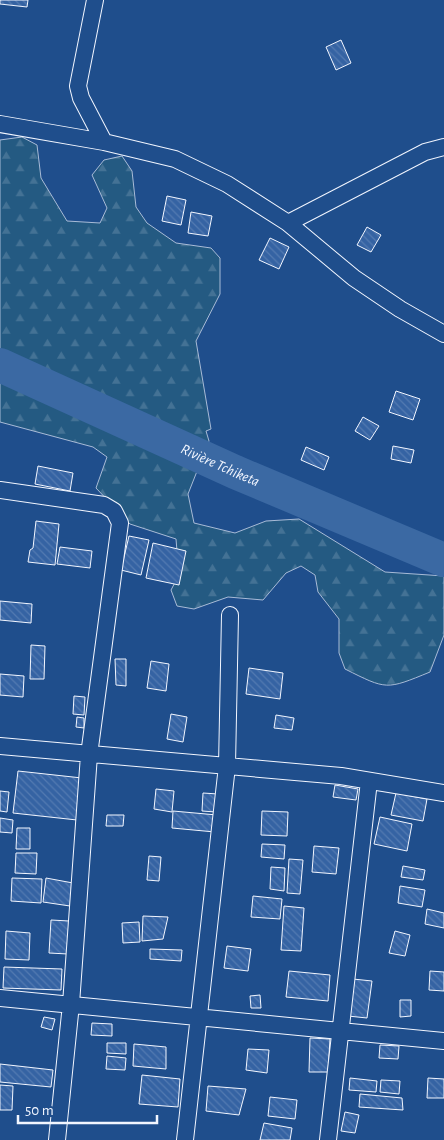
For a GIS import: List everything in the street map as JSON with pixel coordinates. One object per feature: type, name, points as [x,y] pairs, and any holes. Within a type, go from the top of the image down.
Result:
[{"type":"street","points":[[95,0],[78,86],[81,98],[104,142]]},
{"type":"street","points":[[0,124],[104,142],[175,159],[227,184],[288,223],[354,278],[400,309],[444,334]]},
{"type":"street","points":[[288,223],[425,152],[444,147]]},
{"type":"street","points":[[0,490],[104,505],[114,512],[120,522],[89,755],[71,1004],[57,1140]]},
{"type":"street","points":[[185,1140],[226,766],[230,615]]},
{"type":"street","points":[[0,746],[342,776],[444,794]]},
{"type":"street","points":[[328,1140],[369,781]]},
{"type":"street","points":[[0,998],[444,1041]]},
{"type":"green space","points":[[22,137],[37,145],[41,178],[67,221],[100,223],[107,208],[92,175],[104,160],[122,156],[132,171],[136,207],[147,223],[176,243],[211,248],[220,258],[220,294],[196,341],[211,429],[206,431],[209,441],[188,494],[194,523],[235,533],[266,521],[299,519],[385,572],[444,576],[444,635],[430,672],[404,682],[387,685],[370,681],[345,669],[339,653],[339,619],[318,592],[315,575],[301,566],[286,573],[263,600],[228,597],[194,609],[177,606],[171,590],[179,575],[176,539],[130,524],[96,488],[107,457],[93,447],[0,422],[0,140]]},
{"type":"building","points":[[0,0],[28,0],[27,7],[0,4]]},
{"type":"building","points":[[341,40],[351,63],[336,70],[326,47]]},
{"type":"building","points":[[167,196],[186,200],[181,225],[162,221]]},
{"type":"building","points":[[191,212],[212,216],[208,236],[188,233]]},
{"type":"building","points":[[367,227],[381,235],[371,252],[357,245]]},
{"type":"building","points":[[270,238],[289,247],[279,269],[259,260]]},
{"type":"building","points":[[396,391],[420,399],[413,420],[389,412]]},
{"type":"building","points":[[363,417],[379,426],[370,440],[355,431]]},
{"type":"building","points":[[393,446],[414,450],[411,463],[391,459]]},
{"type":"building","points":[[306,447],[329,457],[324,470],[301,460]]},
{"type":"building","points":[[38,466],[73,473],[70,491],[35,484]]},
{"type":"building","points":[[36,521],[59,524],[55,565],[28,562],[30,550],[33,548]]},
{"type":"building","points":[[129,536],[149,540],[141,575],[121,570]]},
{"type":"building","points":[[153,543],[186,551],[179,585],[146,578]]},
{"type":"building","points":[[60,547],[92,551],[90,568],[57,564]]},
{"type":"building","points":[[0,601],[32,604],[31,623],[0,620]]},
{"type":"building","points":[[31,645],[45,646],[44,679],[30,679]]},
{"type":"building","points":[[115,659],[126,659],[126,686],[116,685]]},
{"type":"building","points":[[151,661],[169,664],[166,691],[147,688]]},
{"type":"building","points":[[249,668],[283,673],[280,699],[246,694]]},
{"type":"building","points":[[0,674],[24,676],[23,697],[0,695]]},
{"type":"building","points":[[74,696],[85,697],[84,715],[73,714]]},
{"type":"building","points":[[171,714],[187,717],[183,742],[167,739]]},
{"type":"building","points":[[276,715],[294,718],[292,730],[274,728]]},
{"type":"building","points":[[77,717],[84,718],[84,728],[76,727]]},
{"type":"building","points":[[18,771],[82,778],[77,820],[13,813]]},
{"type":"building","points":[[335,785],[358,789],[356,800],[333,797]]},
{"type":"building","points":[[156,789],[174,791],[172,812],[154,809]]},
{"type":"building","points":[[0,791],[9,792],[7,812],[0,811]]},
{"type":"building","points":[[203,793],[218,794],[216,812],[202,811]]},
{"type":"building","points":[[396,793],[427,799],[423,821],[391,815]]},
{"type":"building","points":[[173,811],[217,815],[215,832],[172,828]]},
{"type":"building","points":[[262,811],[288,812],[287,836],[261,835]]},
{"type":"building","points":[[107,815],[124,815],[123,826],[106,826]]},
{"type":"building","points":[[380,817],[412,824],[407,851],[374,844]]},
{"type":"building","points":[[0,818],[13,820],[12,833],[0,832]]},
{"type":"building","points":[[17,828],[30,828],[30,849],[16,849]]},
{"type":"building","points":[[262,844],[285,845],[284,859],[261,857]]},
{"type":"building","points":[[314,846],[339,848],[336,874],[312,872]]},
{"type":"building","points":[[16,853],[37,853],[36,874],[15,873]]},
{"type":"building","points":[[149,856],[161,857],[159,881],[147,880]]},
{"type":"building","points":[[289,859],[303,860],[300,894],[287,893]]},
{"type":"building","points":[[403,866],[425,870],[423,880],[401,877]]},
{"type":"building","points":[[271,867],[285,868],[284,891],[270,889]]},
{"type":"building","points":[[12,878],[42,879],[41,903],[11,901]]},
{"type":"building","points":[[46,878],[73,883],[70,906],[43,902]]},
{"type":"building","points":[[400,886],[425,890],[422,907],[398,903]]},
{"type":"building","points":[[253,896],[282,899],[280,919],[251,917]]},
{"type":"building","points":[[284,906],[304,908],[301,951],[281,950]]},
{"type":"building","points":[[427,909],[444,913],[444,928],[425,924]]},
{"type":"building","points":[[143,916],[168,917],[163,939],[142,941]]},
{"type":"building","points":[[51,920],[69,921],[68,954],[49,953]]},
{"type":"building","points":[[139,922],[140,942],[123,943],[122,923]]},
{"type":"building","points":[[6,931],[30,933],[29,960],[5,959]]},
{"type":"building","points":[[395,931],[410,935],[405,956],[389,953]]},
{"type":"building","points":[[227,946],[251,949],[248,971],[224,968]]},
{"type":"building","points":[[150,949],[182,950],[181,961],[150,959]]},
{"type":"building","points":[[4,967],[62,969],[61,990],[3,988]]},
{"type":"building","points":[[289,971],[330,975],[328,1001],[286,997]]},
{"type":"building","points":[[430,971],[444,972],[444,991],[429,990]]},
{"type":"building","points":[[353,979],[372,981],[367,1018],[348,1016]]},
{"type":"building","points":[[260,995],[261,1008],[251,1008],[250,996]]},
{"type":"building","points":[[400,1000],[411,1000],[411,1016],[400,1017]]},
{"type":"building","points":[[44,1017],[55,1019],[52,1030],[41,1027]]},
{"type":"building","points":[[92,1023],[112,1024],[112,1036],[91,1035]]},
{"type":"building","points":[[310,1038],[330,1039],[328,1072],[309,1072]]},
{"type":"building","points":[[107,1043],[126,1043],[126,1054],[107,1053]]},
{"type":"building","points":[[134,1044],[166,1047],[166,1069],[133,1066]]},
{"type":"building","points":[[380,1045],[399,1046],[398,1059],[379,1058]]},
{"type":"building","points":[[248,1049],[269,1050],[267,1073],[246,1070]]},
{"type":"building","points":[[107,1056],[126,1058],[125,1070],[106,1069]]},
{"type":"building","points":[[0,1064],[53,1070],[51,1087],[0,1082]]},
{"type":"building","points":[[142,1075],[180,1079],[178,1107],[139,1104]]},
{"type":"building","points":[[350,1078],[377,1081],[376,1092],[349,1090]]},
{"type":"building","points":[[428,1078],[444,1079],[444,1098],[427,1098]]},
{"type":"building","points":[[381,1080],[400,1081],[399,1094],[380,1092]]},
{"type":"building","points":[[0,1085],[13,1086],[12,1110],[0,1110]]},
{"type":"building","points":[[208,1086],[246,1089],[239,1115],[206,1111]]},
{"type":"building","points":[[360,1094],[402,1098],[403,1110],[359,1107]]},
{"type":"building","points":[[270,1097],[297,1100],[295,1119],[268,1116]]},
{"type":"building","points":[[345,1112],[359,1115],[355,1133],[341,1131]]},
{"type":"building","points":[[264,1123],[292,1128],[290,1140],[260,1140]]},
{"type":"waterway","name":"Rivière Tchiketa","points":[[0,365],[235,472],[444,560]]}]
